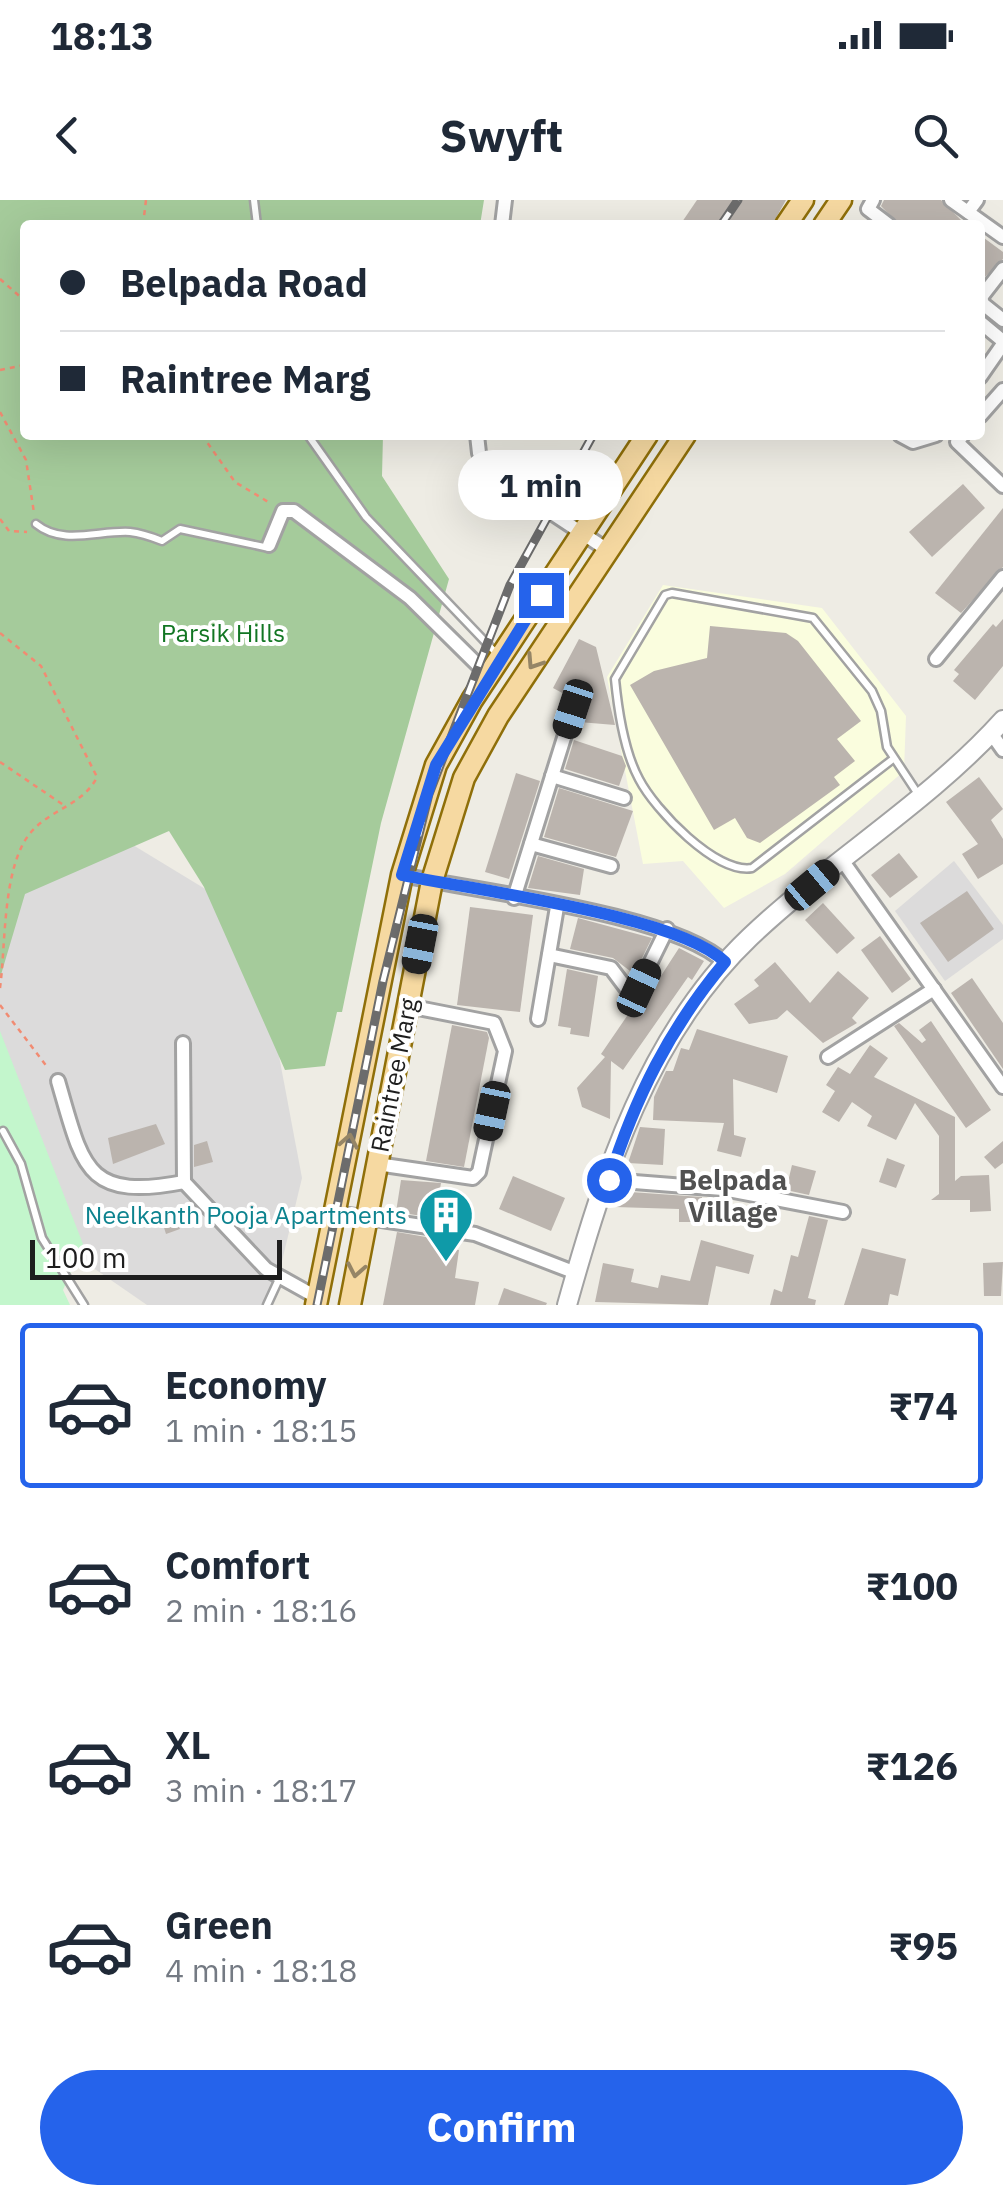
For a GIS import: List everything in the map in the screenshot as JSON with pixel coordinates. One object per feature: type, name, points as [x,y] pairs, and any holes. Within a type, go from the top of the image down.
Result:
[{"type":"main road","name":"Raintree Marg","points":[[317,1301],[402,875],[436,765],[488,676],[644,440]]},
{"type":"main road","name":"Raintree Marg","points":[[350,1305],[432,882],[464,778],[606,550],[682,440]]},
{"type":"street","points":[[874,200],[868,209],[882,220]]},
{"type":"street","points":[[951,200],[979,220]]},
{"type":"street","points":[[968,212],[977,200]]},
{"type":"street","points":[[985,290],[1003,269]]},
{"type":"street","points":[[985,327],[1003,345],[985,370]]},
{"type":"street","points":[[985,410],[1003,390]]},
{"type":"street","points":[[478,440],[479,453],[490,472],[606,550]]},
{"type":"street","points":[[958,440],[1003,486]]},
{"type":"street","points":[[269,545],[283,511],[294,511],[410,598],[488,676]]},
{"type":"street","points":[[936,659],[1003,577]]},
{"type":"street","points":[[514,898],[573,709]]},
{"type":"street","points":[[566,1305],[647,1077],[696,996],[725,962],[997,727],[1003,750]]},
{"type":"street","points":[[552,776],[624,798]]},
{"type":"street","points":[[530,844],[611,866]]},
{"type":"street","points":[[842,860],[1003,1087]]},
{"type":"street","points":[[402,875],[667,929],[712,950],[725,962]]},
{"type":"street","points":[[538,1019],[556,907]]},
{"type":"street","points":[[549,955],[611,968],[626,988],[637,990],[667,929]]},
{"type":"street","points":[[828,1057],[934,989]]},
{"type":"street","points":[[377,1164],[473,1178],[479,1172],[504,1051],[494,1023],[408,1006]]},
{"type":"street","points":[[183,1043],[184,1182],[279,1278],[317,1301]]},
{"type":"street","points":[[58,1082],[70,1126],[90,1170],[100,1181],[134,1189],[184,1182]]},
{"type":"street","points":[[609,1180],[723,1189],[843,1212]]},
{"type":"street","points":[[335,1213],[475,1234],[576,1273]]},
{"type":"lane","points":[[311,440],[366,518],[501,657]]},
{"type":"lane","points":[[36,524],[43,530],[83,538],[135,532],[162,540],[180,528],[270,551],[269,545]]},
{"type":"lane","points":[[893,759],[752,868],[730,868],[702,850],[640,780],[616,689],[618,672],[665,596],[672,593],[813,618],[872,691],[893,759],[918,795]]},
{"type":"lane","points":[[3,1131],[22,1164],[42,1238],[84,1305]]},
{"type":"lane","points":[[267,1305],[279,1278]]},
{"type":"path","points":[[0,279],[20,296]]},
{"type":"path","points":[[0,412],[26,460],[36,524],[26,533],[9,531],[0,519]]},
{"type":"path","points":[[206,440],[235,482],[283,511]]},
{"type":"path","points":[[0,633],[42,666],[97,777],[90,792],[32,831],[10,871],[0,988]]},
{"type":"path","points":[[0,762],[66,807]]},
{"type":"path","points":[[0,1005],[58,1082]]},
{"type":"shaded area","points":[[663,585],[822,608],[906,716],[904,771],[785,874],[724,908],[683,861],[643,864],[607,677]]},
{"type":"shaded area","points":[[105,828],[253,918],[302,1178],[276,1286],[262,1305],[147,1305],[21,1218],[0,1054],[0,885]]},
{"type":"shaded area","points":[[954,861],[1003,925],[1003,939],[945,981],[895,911]]},
{"type":"green space","name":"Parsik Hills","points":[[0,200],[484,200],[481,220],[20,220],[20,440],[383,440],[382,476],[449,579],[381,823],[342,1012],[337,1012],[325,1066],[285,1070],[204,887],[169,831],[25,894],[0,978]]},
{"type":"green space","points":[[0,1031],[83,1244],[63,1290],[70,1305],[0,1305]]},
{"type":"building","points":[[697,200],[786,200],[775,220],[683,220]]},
{"type":"building","points":[[884,200],[941,200],[961,220],[894,220],[881,206]]},
{"type":"building","points":[[985,239],[1003,252],[1003,259],[985,277]]},
{"type":"building","points":[[963,484],[985,508],[932,557],[909,532]]},
{"type":"building","points":[[1003,508],[1003,567],[961,613],[935,593]]},
{"type":"building","points":[[1003,619],[1003,666],[975,700],[953,681],[959,674],[954,670],[993,624],[996,627]]},
{"type":"building","points":[[710,626],[786,633],[798,641],[861,721],[837,739],[855,761],[834,777],[840,785],[760,843],[747,838],[735,818],[714,830],[630,685],[654,671],[707,658]]},
{"type":"building","points":[[579,639],[596,647],[615,725],[579,722],[584,710],[581,703],[553,688]]},
{"type":"building","points":[[574,740],[622,756],[626,766],[619,786],[565,769]]},
{"type":"building","points":[[516,773],[540,781],[509,879],[485,872]]},
{"type":"building","points":[[979,777],[1003,809],[991,820],[1003,839],[1003,864],[978,879],[962,854],[978,844],[946,802]]},
{"type":"building","points":[[559,788],[633,811],[616,857],[544,837]]},
{"type":"building","points":[[899,853],[918,877],[890,898],[871,875]]},
{"type":"building","points":[[538,856],[584,869],[580,895],[528,888]]},
{"type":"building","points":[[967,891],[994,929],[948,962],[920,923]]},
{"type":"building","points":[[823,903],[855,938],[837,954],[805,920]]},
{"type":"building","points":[[470,907],[533,915],[520,1012],[457,1005]]},
{"type":"building","points":[[578,918],[652,938],[634,974],[613,958],[570,949]]},
{"type":"building","points":[[880,936],[911,979],[892,993],[861,950]]},
{"type":"building","points":[[679,948],[704,961],[692,980],[688,977],[623,1070],[611,1061],[610,1119],[582,1107],[577,1088],[605,1057],[601,1054],[638,1000],[635,1016]]},
{"type":"building","points":[[775,962],[810,1003],[838,971],[869,998],[852,1018],[857,1023],[823,1043],[787,1010],[777,1019],[749,1024],[734,1004],[759,986],[754,980]]},
{"type":"building","points":[[567,969],[598,976],[589,1037],[570,1034],[571,1028],[558,1026]]},
{"type":"building","points":[[972,978],[1003,1023],[1003,1069],[951,993]]},
{"type":"building","points":[[931,1021],[991,1110],[966,1128],[894,1026],[899,1023],[922,1043],[926,1040],[919,1030]]},
{"type":"building","points":[[452,1025],[487,1032],[489,1038],[464,1167],[426,1161]]},
{"type":"building","points":[[697,1029],[788,1056],[777,1093],[733,1079],[734,1135],[746,1138],[741,1157],[717,1151],[724,1123],[653,1120],[654,1097],[666,1071],[673,1071],[681,1048],[689,1050]]},
{"type":"building","points":[[870,1045],[888,1058],[874,1077],[955,1117],[955,1181],[961,1176],[989,1175],[991,1211],[970,1212],[970,1200],[931,1200],[939,1194],[939,1136],[915,1103],[896,1140],[867,1126],[872,1116],[852,1102],[839,1122],[822,1112],[835,1091],[826,1085],[838,1067],[850,1074]]},
{"type":"building","points":[[156,1124],[165,1144],[113,1164],[108,1138]]},
{"type":"building","points":[[640,1127],[665,1129],[663,1165],[628,1163]]},
{"type":"building","points":[[207,1141],[213,1162],[194,1167],[194,1145]]},
{"type":"building","points":[[1003,1141],[1003,1163],[995,1169],[984,1157]]},
{"type":"building","points":[[887,1158],[905,1165],[896,1188],[879,1182]]},
{"type":"building","points":[[792,1165],[816,1171],[809,1195],[786,1190]]},
{"type":"building","points":[[513,1176],[565,1198],[551,1231],[499,1209]]},
{"type":"building","points":[[401,1180],[441,1183],[435,1218],[396,1212]]},
{"type":"building","points":[[616,1191],[702,1197],[701,1222],[679,1222],[679,1209],[615,1207]]},
{"type":"building","points":[[174,1214],[180,1229],[166,1234],[161,1218]]},
{"type":"building","points":[[809,1216],[828,1220],[808,1298],[816,1300],[815,1305],[770,1305],[774,1289],[782,1292],[791,1255],[798,1257]]},
{"type":"building","points":[[397,1232],[432,1238],[431,1245],[459,1250],[455,1278],[479,1282],[475,1305],[383,1305]]},
{"type":"building","points":[[701,1240],[754,1255],[749,1274],[716,1266],[708,1305],[595,1302],[603,1263],[634,1269],[631,1282],[658,1288],[661,1275],[690,1281]]},
{"type":"building","points":[[862,1248],[906,1259],[898,1296],[890,1294],[888,1305],[844,1305]]},
{"type":"building","points":[[1003,1262],[1001,1296],[984,1296],[983,1263]]},
{"type":"building","points":[[504,1288],[547,1303],[498,1305]]},
{"type":"railway","points":[[724,220],[738,200]]},
{"type":"railway","points":[[317,1305],[383,981],[429,794],[510,585],[590,440]]},
{"type":"place","name":"Neelkanth Pooja Apartments","points":[[446,1264]]},
{"type":"district","name":"Belpada Village","points":[[733,1196]]},
{"type":"route","points":[[541,595],[472,700],[436,765],[402,875],[667,929],[695,940],[725,962],[696,996],[647,1077],[609,1180]]}]
